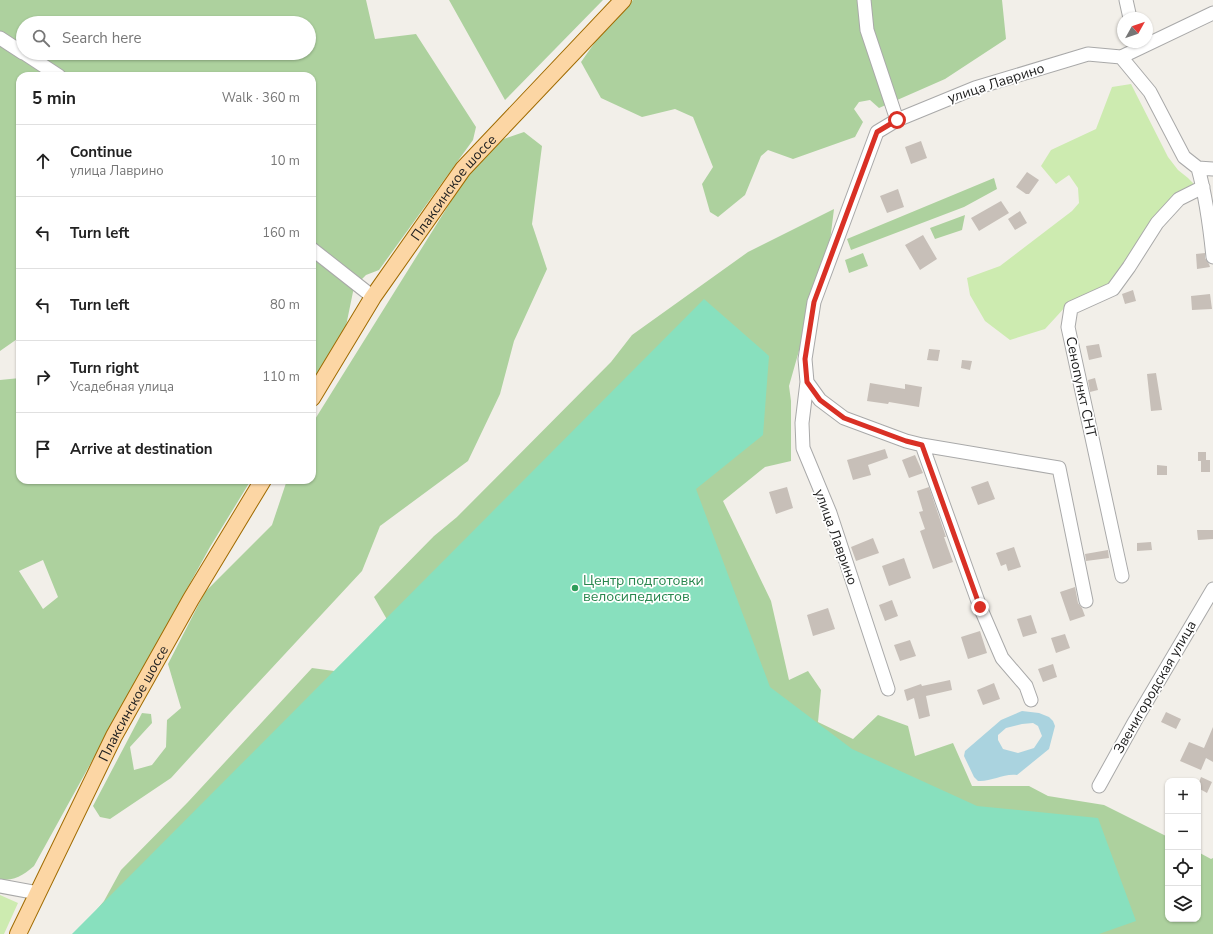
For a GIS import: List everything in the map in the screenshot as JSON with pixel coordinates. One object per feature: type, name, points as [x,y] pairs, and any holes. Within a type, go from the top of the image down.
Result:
[{"type":"main road","name":"Плаксинское шоссе","points":[[316,391],[373,297],[463,169],[623,0]]},
{"type":"main road","name":"Плаксинское шоссе","points":[[18,934],[114,736],[191,599],[261,484]]},
{"type":"street","points":[[864,0],[867,30],[897,120]]},
{"type":"street","points":[[1126,0],[1129,12]]},
{"type":"street","points":[[1153,38],[1213,13]]},
{"type":"street","points":[[0,38],[16,48]]},
{"type":"street","points":[[1132,48],[1121,57],[1150,92],[1184,157],[1198,168],[1213,169]]},
{"type":"street","name":"улица Лаврино","points":[[888,689],[830,513],[802,448],[802,423],[807,382],[805,359],[814,302],[877,132],[897,120],[975,88],[1088,54],[1121,57]]},
{"type":"street","points":[[34,60],[53,72]]},
{"type":"street","points":[[1198,168],[1210,224],[1213,257]]},
{"type":"street","name":"Сенопункт СНТ","points":[[1122,576],[1068,327],[1071,308],[1113,289],[1157,223],[1179,199],[1203,187]]},
{"type":"street","points":[[316,252],[373,297]]},
{"type":"street","points":[[807,382],[820,400],[844,418],[906,441],[1059,468],[1086,601]]},
{"type":"street","points":[[922,445],[980,607],[1002,658],[1026,686],[1031,700]]},
{"type":"street","name":"Звенигородская улица","points":[[1099,786],[1135,721],[1213,589]]},
{"type":"street","points":[[0,886],[38,893]]},
{"type":"green space","points":[[0,0],[366,0],[375,39],[416,34],[476,127],[473,140],[379,270],[366,275],[354,287],[346,326],[316,375],[316,72],[16,72],[16,340],[0,351]]},
{"type":"green space","points":[[449,0],[603,0],[505,100]]},
{"type":"green space","points":[[633,0],[1002,0],[1006,39],[945,79],[879,108],[870,100],[859,102],[854,109],[863,122],[855,137],[793,159],[768,150],[761,156],[745,195],[718,217],[710,212],[702,184],[713,167],[693,117],[675,109],[642,117],[601,98],[581,62],[610,21]]},
{"type":"green space","points":[[1131,84],[1168,157],[1178,170],[1195,185],[1111,285],[1067,305],[1045,329],[1010,340],[985,321],[970,295],[967,278],[1000,266],[1072,211],[1079,203],[1078,188],[1069,175],[1056,184],[1041,166],[1051,150],[1096,129],[1112,87]]},
{"type":"green space","points":[[524,132],[542,146],[532,224],[547,269],[514,341],[500,394],[468,461],[380,526],[362,571],[171,778],[110,819],[100,817],[93,806],[142,713],[151,714],[152,723],[130,747],[134,770],[152,765],[166,747],[167,720],[181,708],[168,664],[205,592],[272,525],[286,484],[316,484],[316,418],[468,174],[501,140]]},
{"type":"green space","points":[[994,178],[997,189],[964,207],[851,250],[847,239]]},
{"type":"green space","name":"Центр подготовки велосипедистов","points":[[834,209],[830,241],[789,386],[791,401],[791,461],[765,467],[723,501],[771,601],[789,680],[808,671],[821,690],[818,722],[853,739],[878,715],[908,726],[915,756],[953,743],[972,786],[1029,786],[1048,796],[1104,805],[1165,836],[1165,922],[1201,922],[1201,854],[1211,859],[1213,858],[1213,934],[77,934],[104,901],[121,870],[188,802],[312,668],[334,671],[357,695],[389,623],[374,597],[434,536],[457,517],[611,362],[632,335],[748,252]]},
{"type":"green space","points":[[965,215],[962,230],[935,239],[930,228]]},
{"type":"green space","points":[[863,253],[868,266],[849,273],[845,260]]},
{"type":"green space","name":"Центр подготовки велосипедистов","points":[[704,299],[769,356],[763,435],[696,489],[770,687],[852,749],[977,806],[1098,818],[1136,921],[1099,934],[72,934]]},
{"type":"green space","points":[[16,378],[16,484],[249,484],[210,547],[34,866],[18,877],[0,880],[0,380]],"holes":[[[43,560],[58,597],[43,609],[19,571]]]},
{"type":"green space","points":[[0,895],[18,903],[4,934],[0,934]]},
{"type":"water","points":[[1022,711],[1039,713],[1049,717],[1055,726],[1049,749],[1017,775],[1007,775],[978,781],[974,777],[964,756],[965,751],[1001,720]],"holes":[[[1033,723],[1038,726],[1042,736],[1034,748],[1018,753],[1003,749],[998,740],[998,735],[1006,728]]]},
{"type":"building","points":[[921,141],[927,158],[911,164],[905,147]]},
{"type":"building","points":[[1027,172],[1039,180],[1029,194],[1026,194],[1016,187]]},
{"type":"building","points":[[898,189],[904,207],[887,213],[880,196]]},
{"type":"building","points":[[1001,201],[1009,213],[979,231],[971,218]]},
{"type":"building","points":[[1020,211],[1027,223],[1015,230],[1008,219]]},
{"type":"building","points":[[923,235],[937,259],[920,270],[905,245]]},
{"type":"building","points":[[1205,253],[1205,258],[1210,267],[1197,269],[1196,254]]},
{"type":"building","points":[[1133,290],[1136,301],[1125,304],[1122,294]]},
{"type":"building","points":[[1210,294],[1212,309],[1192,310],[1191,296]]},
{"type":"building","points":[[1099,344],[1102,357],[1089,360],[1086,346]]},
{"type":"building","points":[[929,349],[940,350],[938,361],[927,360]]},
{"type":"building","points":[[962,360],[972,361],[970,370],[961,368]]},
{"type":"building","points":[[1156,373],[1162,410],[1151,411],[1147,374]]},
{"type":"building","points":[[1095,378],[1098,390],[1090,392],[1088,380]]},
{"type":"building","points":[[870,383],[905,389],[905,384],[922,387],[919,407],[889,402],[888,404],[867,401]]},
{"type":"building","points":[[885,449],[888,458],[868,465],[871,475],[853,480],[847,460]]},
{"type":"building","points":[[1198,452],[1206,452],[1206,460],[1210,460],[1210,472],[1201,472],[1201,461],[1198,461]]},
{"type":"building","points":[[915,455],[923,473],[909,478],[902,460]]},
{"type":"building","points":[[1157,465],[1167,466],[1167,475],[1157,475]]},
{"type":"building","points":[[988,481],[995,499],[978,505],[971,487]]},
{"type":"building","points":[[787,487],[793,508],[776,514],[769,492]]},
{"type":"building","points":[[929,487],[953,562],[933,569],[920,531],[925,529],[919,512],[923,511],[917,491]]},
{"type":"building","points":[[1197,530],[1213,530],[1213,539],[1198,540]]},
{"type":"building","points":[[873,538],[879,553],[856,561],[851,547]]},
{"type":"building","points":[[1151,542],[1152,550],[1137,551],[1137,543]]},
{"type":"building","points":[[1014,547],[1021,567],[1008,571],[1006,564],[1001,566],[996,553]]},
{"type":"building","points":[[1108,550],[1109,558],[1086,561],[1085,554]]},
{"type":"building","points":[[904,558],[911,578],[889,586],[882,566]]},
{"type":"building","points":[[1075,587],[1078,603],[1085,616],[1070,621],[1060,592]]},
{"type":"building","points":[[892,600],[898,616],[885,621],[879,605]]},
{"type":"building","points":[[828,608],[835,629],[813,636],[807,615]]},
{"type":"building","points":[[1031,615],[1037,633],[1023,637],[1017,619]]},
{"type":"building","points":[[980,631],[987,653],[968,659],[961,637]]},
{"type":"building","points":[[1065,634],[1070,648],[1056,653],[1051,638]]},
{"type":"building","points":[[910,640],[916,656],[900,661],[894,645]]},
{"type":"building","points":[[1053,664],[1057,677],[1043,682],[1038,669]]},
{"type":"building","points":[[950,680],[952,690],[926,696],[930,716],[919,719],[914,698],[907,701],[904,690],[921,684],[922,686]]},
{"type":"building","points":[[994,683],[1000,699],[983,705],[977,690]]},
{"type":"building","points":[[1166,712],[1181,719],[1176,729],[1161,722]]},
{"type":"building","points":[[1213,727],[1213,762],[1206,758],[1201,770],[1180,761],[1189,742],[1204,748]]},
{"type":"building","points":[[1201,778],[1212,782],[1207,793],[1201,790]]},
{"type":"place","name":"Центр подготовки велосипедистов","points":[[575,588]]},
{"type":"route","points":[[897,120],[877,132],[814,302],[805,359],[807,382],[820,400],[844,418],[906,441],[922,445],[980,607]]}]
